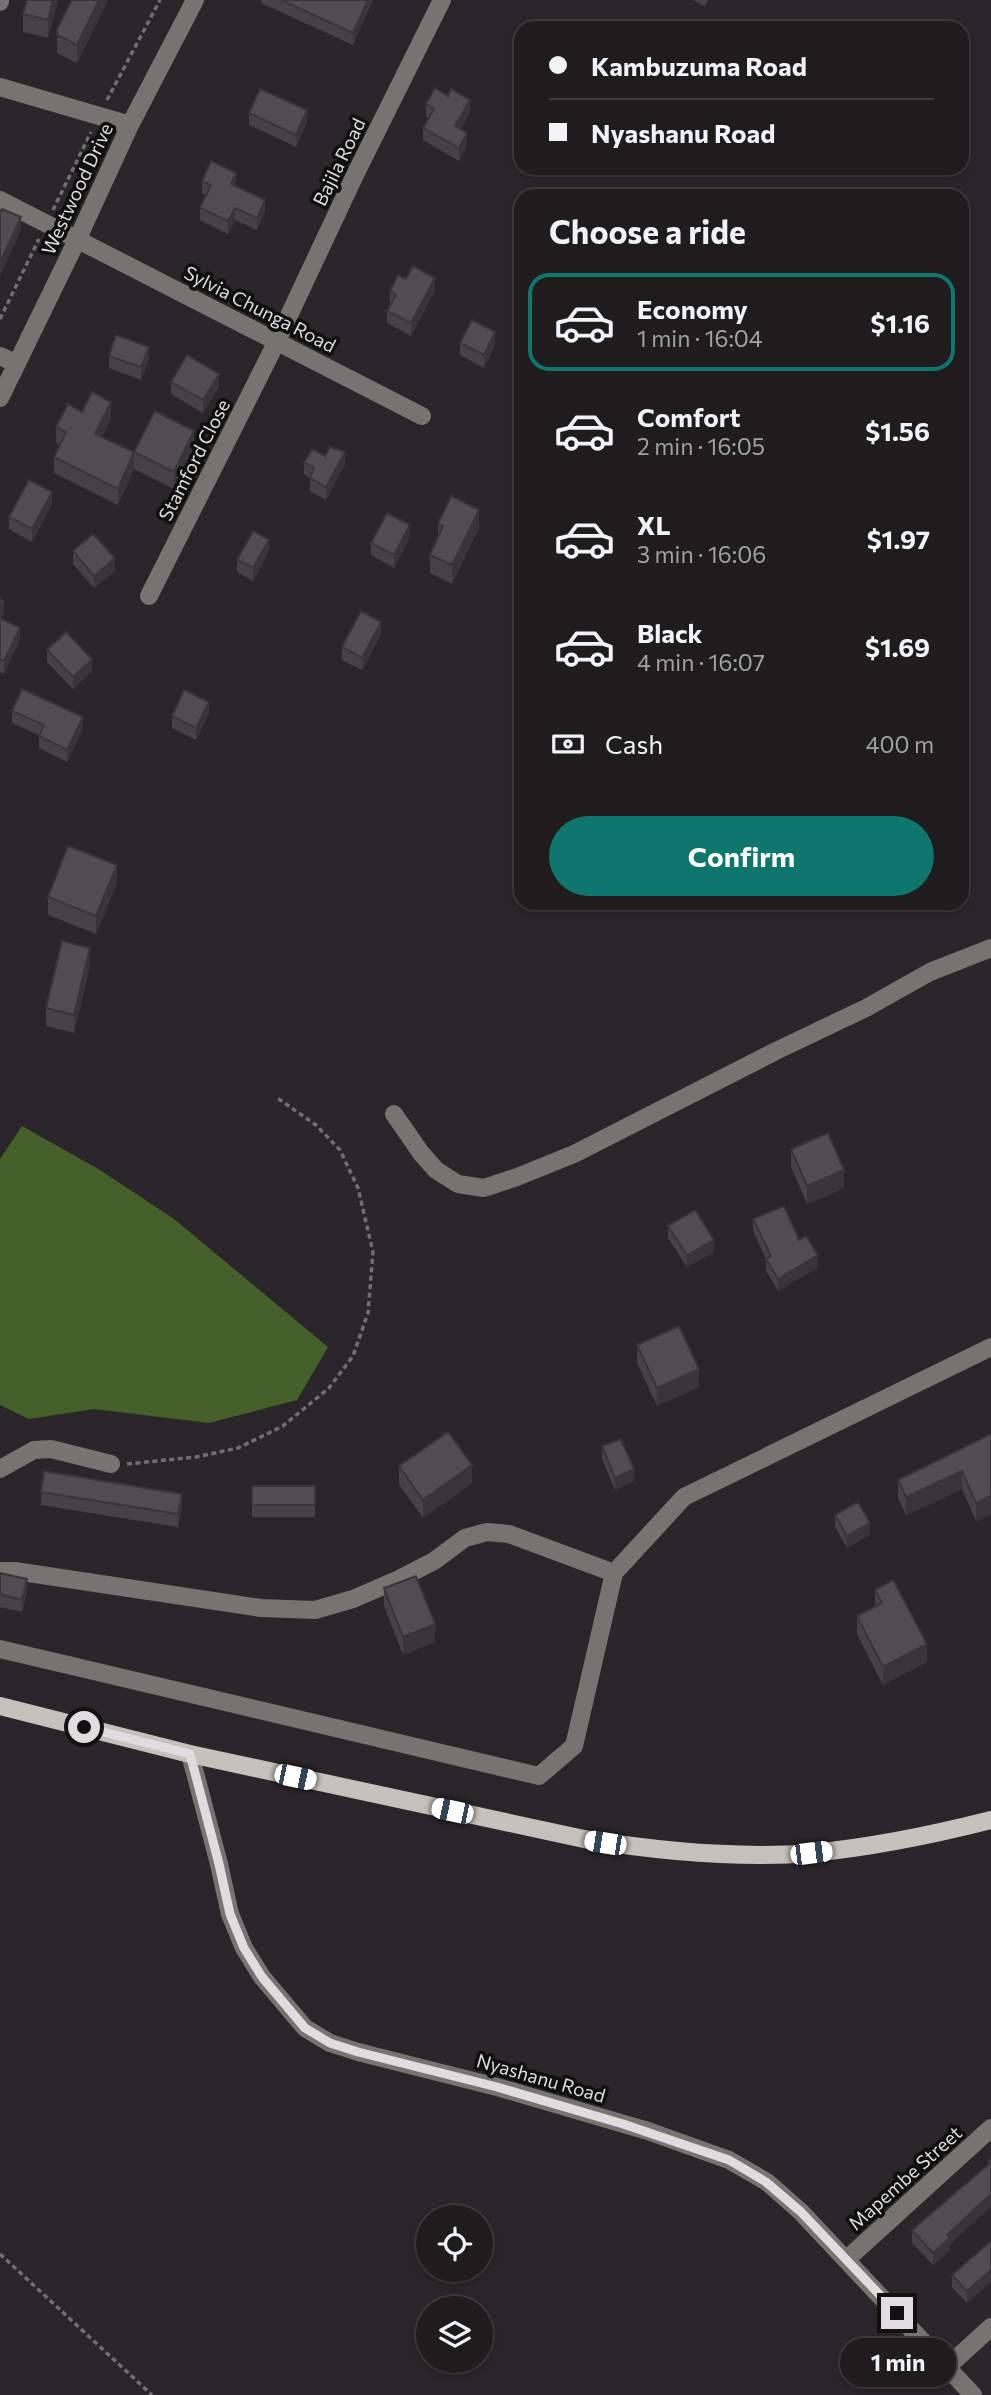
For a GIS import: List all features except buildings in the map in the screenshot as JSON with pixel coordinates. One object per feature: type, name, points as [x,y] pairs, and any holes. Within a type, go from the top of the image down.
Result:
[{"type":"main road","points":[[0,1706],[190,1754],[584,1839],[669,1850],[758,1855],[811,1853],[881,1844],[991,1820]]},
{"type":"street","name":"Westwood Drive","points":[[0,398],[130,125],[195,0]]},
{"type":"street","name":"Bajila Road","points":[[276,343],[442,0]]},
{"type":"street","points":[[0,88],[130,125]]},
{"type":"street","name":"Sylvia Chunga Road","points":[[0,200],[422,416]]},
{"type":"street","name":"Stamford Close","points":[[149,596],[276,343]]},
{"type":"street","points":[[0,355],[17,365]]},
{"type":"street","points":[[394,1114],[436,1170],[458,1184],[484,1188],[574,1154],[866,1008],[930,972],[991,948]]},
{"type":"street","points":[[0,1649],[539,1776],[574,1746],[614,1573],[684,1497],[991,1348]]},
{"type":"street","points":[[0,1469],[34,1450],[51,1449],[111,1464]]},
{"type":"street","points":[[0,1571],[15,1571],[261,1608],[315,1610],[353,1599],[397,1580],[434,1560],[465,1538],[487,1532],[509,1534],[614,1573]]},
{"type":"street","name":"Nyashanu Road","points":[[190,1754],[230,1914],[244,1948],[262,1977],[305,2028],[330,2043],[358,2052],[497,2087],[623,2124],[729,2160],[766,2182],[801,2212],[972,2395]]},
{"type":"street","name":"Mapembe Street","points":[[847,2259],[991,2128]]},
{"type":"street","points":[[947,2367],[991,2327]]},
{"type":"path","points":[[99,115],[160,0]]},
{"type":"path","points":[[111,1464],[184,1459],[238,1448],[283,1426],[329,1388],[353,1356],[368,1313],[373,1252],[358,1188],[340,1150],[316,1125],[276,1097]]},
{"type":"path","points":[[0,2254],[152,2395]]},
{"type":"green space","points":[[22,1126],[100,1170],[174,1219],[328,1347],[297,1400],[209,1423],[94,1409],[29,1419],[0,1405],[0,1159]]},
{"type":"route","points":[[84,1727],[190,1754],[230,1914],[244,1948],[262,1977],[305,2028],[330,2043],[358,2052],[497,2087],[666,2137],[729,2160],[766,2182],[801,2212],[897,2313]]}]
